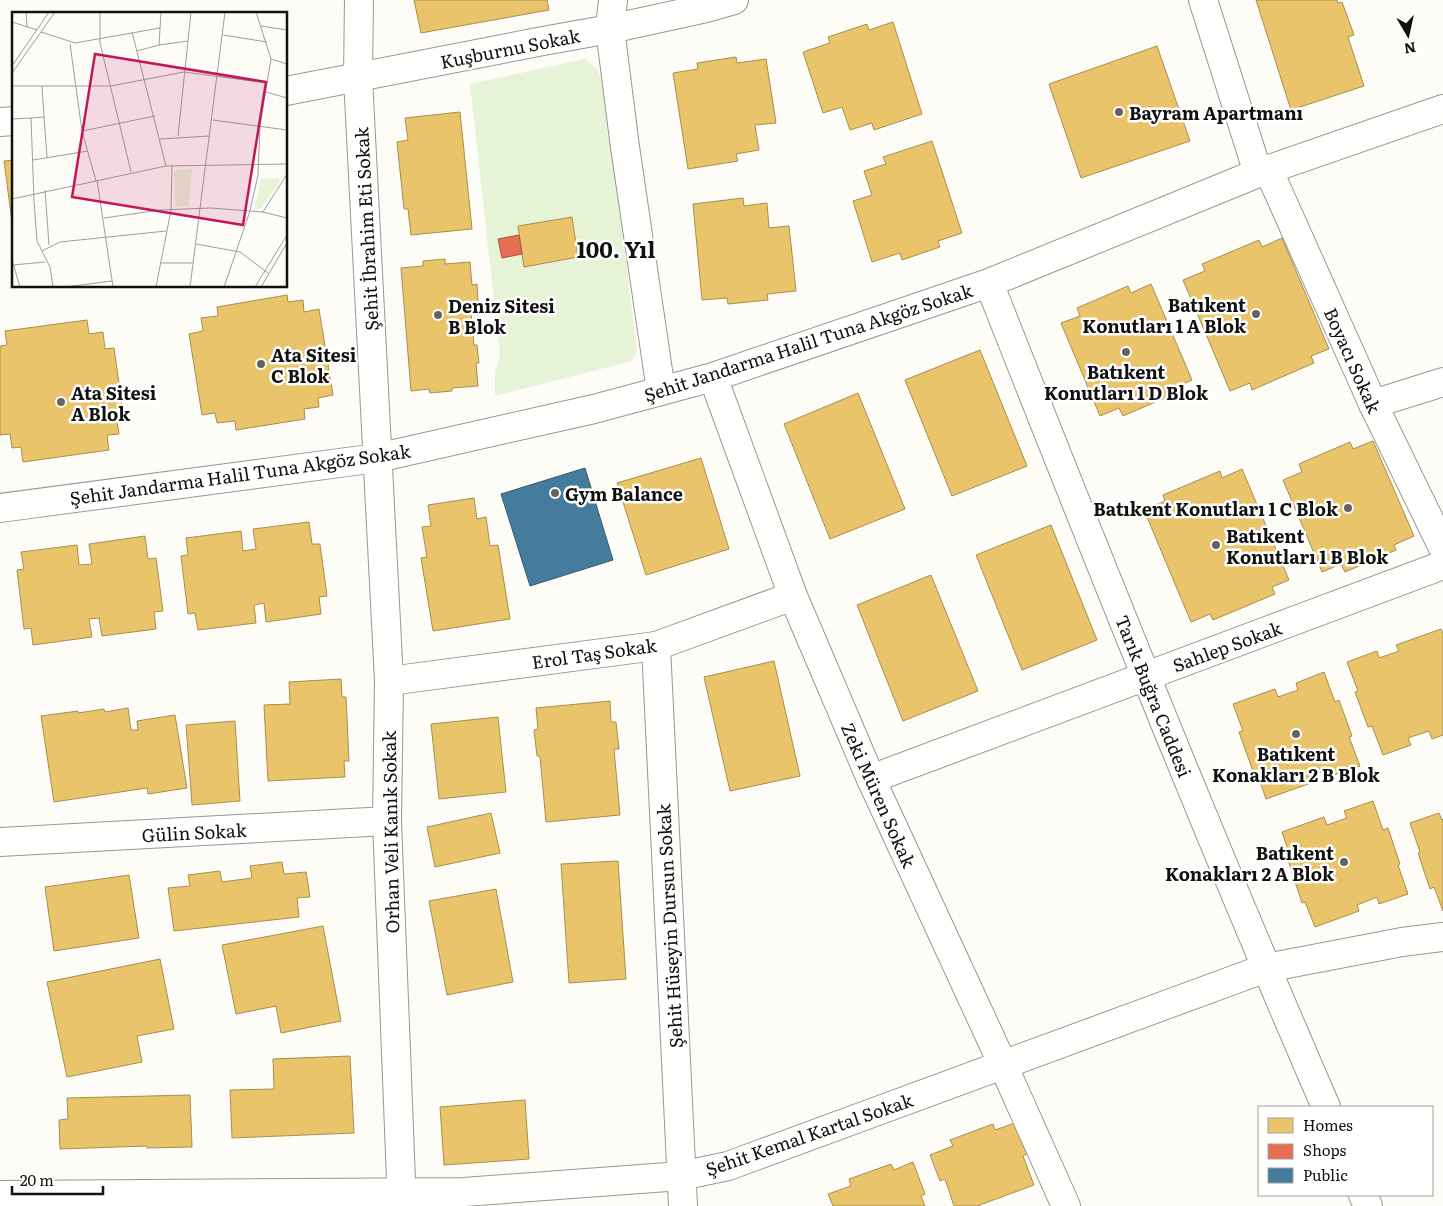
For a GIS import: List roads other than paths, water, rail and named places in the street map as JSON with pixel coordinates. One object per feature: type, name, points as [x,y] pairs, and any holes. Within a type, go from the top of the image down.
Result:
[{"type":"street","name":"Şehit İbrahim Eti Sokak","points":[[358,0],[358,78],[378,458]]},
{"type":"street","points":[[612,0],[610,29],[660,391]]},
{"type":"street","name":"Kuşburnu Sokak","points":[[288,91],[610,29],[734,0]]},
{"type":"street","name":"Boyacı Sokak","points":[[1203,0],[1263,171],[1443,548]]},
{"type":"street","name":"Şehit Jandarma Halil Tuna Akgöz Sokak","points":[[0,508],[378,458],[584,411],[713,377],[989,283],[1263,171],[1443,109]]},
{"type":"street","name":"Tarık Buğra Caddesi","points":[[989,283],[1145,676],[1326,1106]]},
{"type":"street","name":"Zeki Müren Sokak","points":[[713,377],[793,596],[871,779],[1066,1206]]},
{"type":"street","points":[[1373,404],[1443,382]]},
{"type":"street","name":"Orhan Veli Kanık Sokak","points":[[378,458],[389,681],[387,821],[402,1199]]},
{"type":"street","name":"Sahlep Sokak","points":[[871,779],[1443,565]]},
{"type":"street","name":"Erol Taş Sokak","points":[[389,681],[656,646],[793,596]]},
{"type":"street","name":"Şehit Hüseyin Dursun Sokak","points":[[656,646],[683,1206]]},
{"type":"street","name":"Gülin Sokak","points":[[0,842],[387,821]]},
{"type":"street","name":"Şehit Kemal Kartal Sokak","points":[[0,1195],[402,1199],[464,1192],[681,1176],[728,1166],[1266,968],[1402,942],[1443,937]]},
{"type":"place","name":"Bayram Apartmanı","points":[[1119,112]]},
{"type":"place","name":"Batıkent Konutları 1 A Blok","points":[[1256,314]]},
{"type":"place","name":"Deniz Sitesi B Blok","points":[[438,315]]},
{"type":"place","name":"Batıkent Konutları 1 D Blok","points":[[1126,352]]},
{"type":"place","name":"Ata Sitesi C Blok","points":[[261,364]]},
{"type":"place","name":"Ata Sitesi A Blok","points":[[61,402]]},
{"type":"place","name":"Gym Balance","points":[[555,493]]},
{"type":"place","name":"Batıkent Konutları 1 C Blok","points":[[1348,508]]},
{"type":"place","name":"Batıkent Konutları 1 B Blok","points":[[1216,545]]},
{"type":"place","name":"Batıkent Konakları 2 B Blok","points":[[1296,734]]},
{"type":"place","name":"Batıkent Konakları 2 A Blok","points":[[1344,862]]},
{"type":"district","name":"100. Yıl","points":[[616,248]]}]
